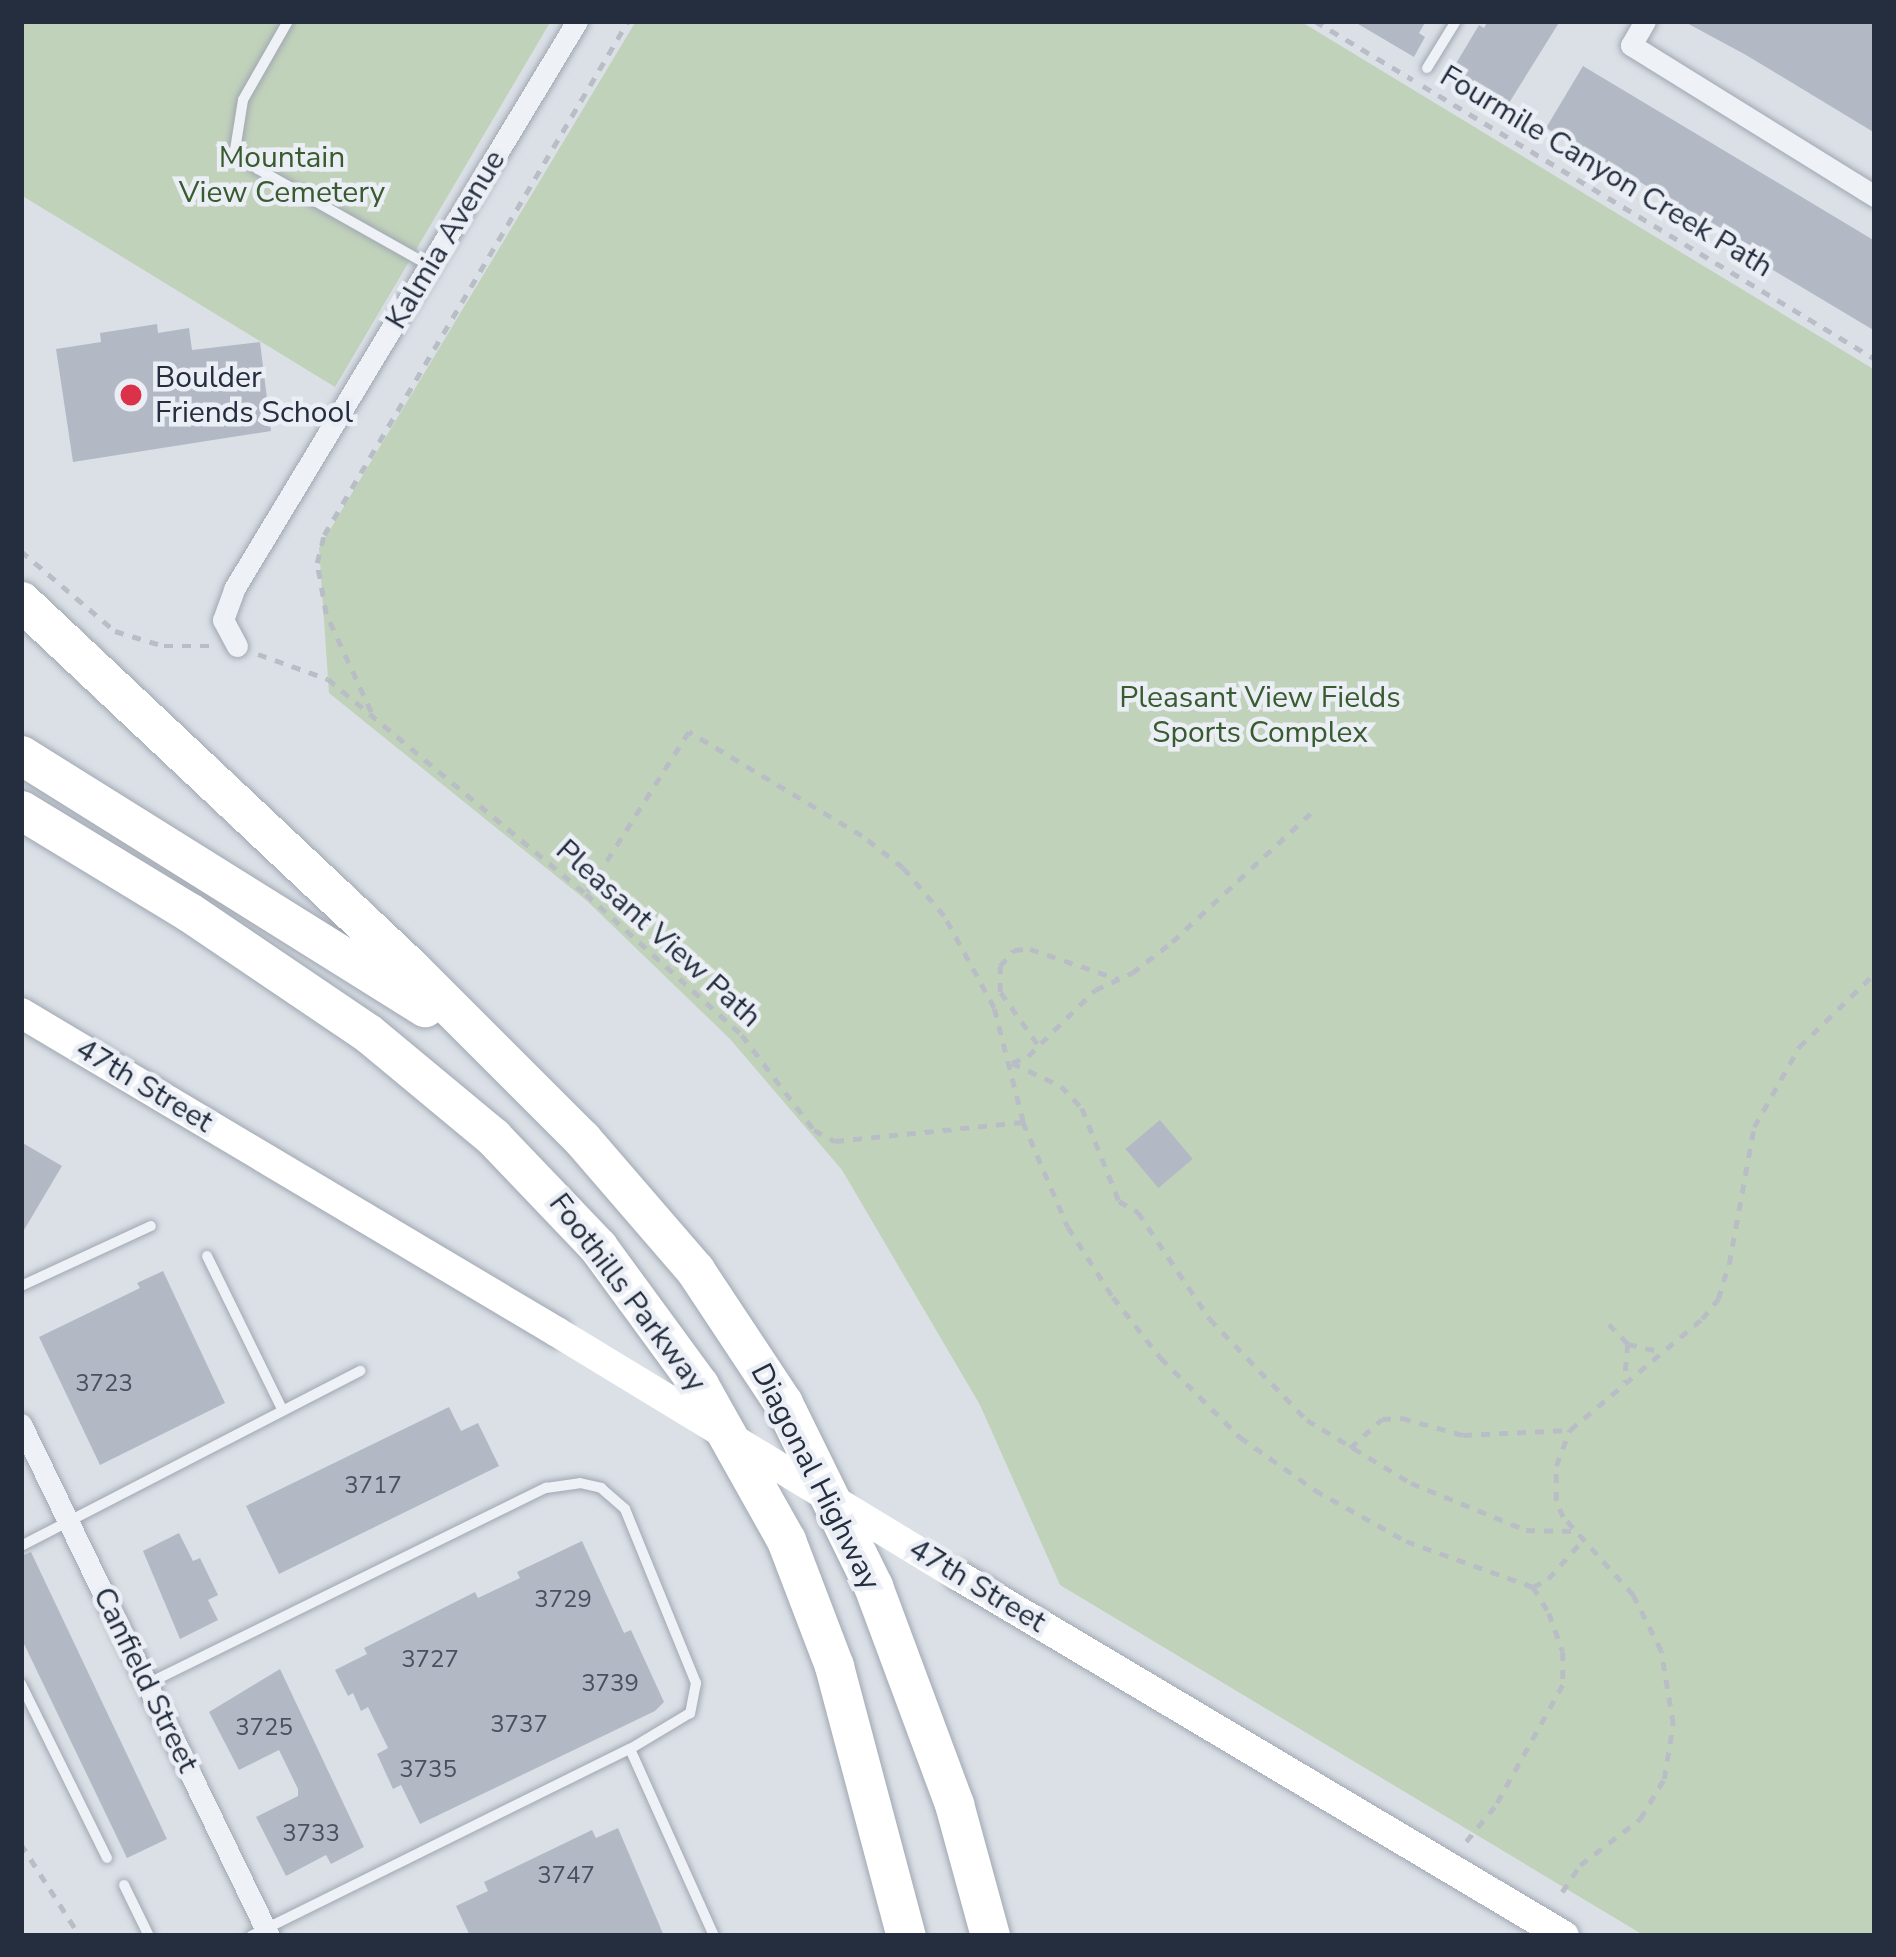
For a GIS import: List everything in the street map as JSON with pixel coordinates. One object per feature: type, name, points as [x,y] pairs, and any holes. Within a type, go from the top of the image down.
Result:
[{"type":"highway","points":[[21,601],[526,1082]]},
{"type":"highway","points":[[21,755],[359,962],[526,1082]]},
{"type":"highway","name":"Foothills Parkway","points":[[21,810],[189,912],[370,1034],[493,1137],[598,1247],[699,1385],[786,1540],[834,1666],[906,1936]]},
{"type":"highway","name":"Diagonal Highway","points":[[526,1082],[641,1203],[695,1270],[783,1403],[873,1586],[954,1804],[990,1936]]},
{"type":"street","name":"Kalmia Avenue","points":[[237,646],[223,620],[234,589],[577,21]]},
{"type":"street","points":[[1645,21],[1631,46],[1875,196]]},
{"type":"street","name":"47th Street","points":[[21,1012],[1564,1936]]},
{"type":"street","name":"Canfield Street","points":[[21,1424],[262,1934]]},
{"type":"lane","points":[[288,21],[243,100],[236,149],[258,169],[430,267]]},
{"type":"lane","points":[[1427,68],[1456,21]]},
{"type":"lane","points":[[21,1286],[151,1226]]},
{"type":"lane","points":[[206,1256],[282,1409]]},
{"type":"lane","points":[[21,1546],[70,1525],[360,1371]]},
{"type":"lane","points":[[147,1684],[547,1488],[580,1483],[601,1488],[625,1509],[696,1683],[691,1713],[629,1749],[262,1934]]},
{"type":"lane","points":[[21,1684],[106,1858]]},
{"type":"lane","points":[[629,1749],[714,1936]]},
{"type":"lane","points":[[124,1885],[149,1936]]},
{"type":"path","points":[[372,716],[326,614],[317,563],[325,535],[628,21]]},
{"type":"path","name":"Fourmile Canyon Creek Path","points":[[1315,21],[1875,358]]},
{"type":"path","name":"Pleasant View Path","points":[[21,550],[116,631],[164,646],[237,646],[328,680],[586,894],[742,1035],[814,1130],[835,1141],[1023,1122]]},
{"type":"path","points":[[586,894],[689,732],[862,836],[903,868],[944,916],[973,962],[1012,1063],[1023,1122],[1068,1227],[1160,1358],[1240,1437],[1315,1490],[1406,1541],[1533,1587],[1563,1652],[1563,1685],[1495,1807],[1447,1866]]},
{"type":"path","points":[[1012,1063],[1095,991],[1118,980],[1208,913],[1314,810]]},
{"type":"path","points":[[1038,1045],[1000,992],[1000,966],[1006,956],[1030,949],[1118,980]]},
{"type":"path","points":[[1562,1892],[1580,1865],[1640,1820],[1664,1780],[1673,1724],[1661,1651],[1634,1595],[1581,1542],[1556,1501],[1555,1484],[1570,1430],[1718,1299],[1730,1264],[1748,1149],[1775,1084],[1799,1047],[1875,973]]},
{"type":"path","points":[[1012,1063],[1061,1086],[1082,1108],[1119,1202],[1138,1212],[1210,1319],[1307,1420],[1411,1484],[1526,1530],[1572,1531]]},
{"type":"path","points":[[1610,1324],[1628,1344],[1662,1352]]},
{"type":"path","points":[[1625,1382],[1628,1344]]},
{"type":"path","points":[[1350,1448],[1382,1419],[1402,1418],[1463,1435],[1570,1430]]},
{"type":"path","points":[[1533,1587],[1548,1579],[1581,1542]]},
{"type":"path","points":[[21,1844],[80,1936]]},
{"type":"green space","name":"Mountain View Cemetery","points":[[21,21],[551,21],[335,387],[21,195]]},
{"type":"green space","name":"Pleasant View Fields Sports Complex","points":[[636,21],[1300,21],[1875,370],[1875,1936],[1645,1936],[1060,1585],[980,1405],[842,1170],[730,1039],[587,901],[329,693],[319,548]]},
{"type":"building","points":[[1353,21],[1426,21],[1419,33],[1425,37],[1414,57]]},
{"type":"building","points":[[1488,21],[1560,21],[1504,111],[1448,77],[1479,25],[1484,28]]},
{"type":"building","points":[[1683,21],[1875,21],[1875,133],[1746,55]]},
{"type":"building","points":[[1583,66],[1875,241],[1875,331],[1748,255],[1753,247],[1546,128]]},
{"type":"building","name":"Boulder Friends School","points":[[157,324],[158,333],[189,328],[192,350],[260,342],[271,431],[73,462],[56,349],[101,342],[100,333]]},
{"type":"building","points":[[1160,1120],[1193,1159],[1158,1188],[1126,1149]]},
{"type":"building","points":[[21,1142],[62,1166],[21,1235]]},
{"type":"building","points":[[163,1271],[225,1403],[100,1465],[39,1337],[140,1288],[137,1283]]},
{"type":"building","points":[[449,1407],[461,1431],[478,1423],[499,1466],[279,1574],[246,1506]]},
{"type":"building","points":[[179,1533],[193,1561],[200,1558],[218,1595],[208,1600],[218,1620],[180,1639],[143,1551]]},
{"type":"building","points":[[582,1541],[624,1633],[631,1630],[664,1702],[655,1711],[420,1824],[401,1785],[393,1789],[377,1754],[388,1748],[368,1707],[361,1711],[335,1670],[367,1654],[364,1648],[475,1592],[478,1598],[520,1578],[517,1572]]},
{"type":"building","points":[[31,1552],[167,1839],[127,1858],[24,1644],[21,1556]]},
{"type":"building","points":[[280,1669],[364,1847],[331,1864],[326,1855],[286,1876],[256,1817],[298,1796],[298,1789],[279,1750],[239,1770],[209,1712]]},
{"type":"building","points":[[618,1828],[664,1936],[470,1936],[456,1906],[488,1891],[484,1882],[592,1830],[596,1838]]},
{"type":"place","name":"Boulder Friends School","points":[[131,395]]}]
